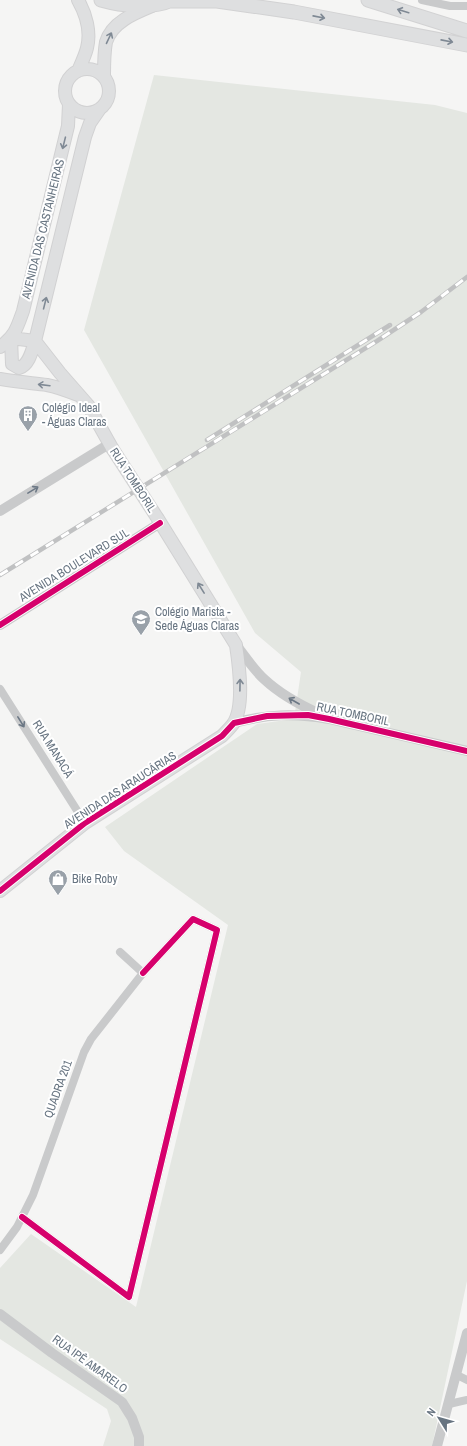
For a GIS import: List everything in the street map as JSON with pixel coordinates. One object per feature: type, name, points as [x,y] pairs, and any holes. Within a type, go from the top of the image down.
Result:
[{"type":"main road","points":[[78,0],[84,11],[88,28],[87,47],[78,71]]},
{"type":"main road","points":[[101,0],[111,3],[152,6]]},
{"type":"main road","points":[[104,76],[107,40],[117,26],[129,15],[171,0],[217,1],[294,12],[467,45]]},
{"type":"main road","points":[[255,0],[281,6],[294,12]]},
{"type":"main road","points":[[368,0],[467,31]]},
{"type":"main road","points":[[84,69],[98,72],[104,76],[107,82],[109,94],[104,106],[99,110],[88,114],[77,112],[68,104],[65,86],[72,75],[84,69]]},
{"type":"main road","name":"AVENIDA DAS CASTANHEIRAS","points":[[0,347],[11,338],[23,311],[68,126],[68,104]]},
{"type":"main road","name":"AVENIDA DAS CASTANHEIRAS","points":[[11,338],[12,364],[18,368],[24,366],[35,341],[85,137],[90,124],[99,110]]},
{"type":"main road","points":[[11,338],[35,341]]},
{"type":"main road","name":"RUA TOMBORIL","points":[[35,341],[91,410],[111,446],[236,645],[240,666],[240,688],[239,707],[234,723]]},
{"type":"main road","points":[[0,379],[17,383],[48,385],[80,397]]},
{"type":"main road","name":"AVENIDA DAS ARAUCÁRIAS","points":[[0,891],[85,823],[222,736],[234,723]]},
{"type":"street","points":[[422,0],[450,6],[467,6]]},
{"type":"street","points":[[0,511],[111,446]]},
{"type":"street","name":"AVENIDA BOULEVARD SUL","points":[[0,625],[159,521]]},
{"type":"street","name":"RUA TOMBORIL","points":[[236,645],[259,674],[272,686],[299,703],[329,718]]},
{"type":"street","name":"RUA MANACÁ","points":[[0,689],[85,823]]},
{"type":"street","name":"RUA TOMBORIL","points":[[234,723],[279,715],[308,715],[329,718],[467,751]]},
{"type":"street","name":"QUADRA 201","points":[[0,1250],[17,1227],[22,1217],[33,1195],[84,1052],[91,1039],[143,973],[193,919],[217,930],[129,1297],[22,1217]]},
{"type":"street","points":[[120,952],[143,973]]},
{"type":"street","name":"RUA IPÊ AMARELO","points":[[1,1316],[122,1402],[132,1418],[139,1437],[139,1446]]},
{"type":"street","points":[[437,1446],[467,1333]]},
{"type":"street","points":[[456,1374],[467,1380]]},
{"type":"street","points":[[449,1404],[467,1400]]},
{"type":"shaded area","points":[[154,75],[435,105],[467,113],[467,1281],[432,1446],[103,1446],[111,1421],[107,1409],[0,1339],[0,1268],[31,1234],[136,1307],[228,925],[124,851],[105,827],[257,724],[294,719],[301,672],[255,633],[84,330]]},
{"type":"railway","points":[[0,575],[377,341],[421,312],[467,277]]},
{"type":"railway","points":[[207,440],[390,325]]},
{"type":"cycle path","points":[[0,625],[160,523]]},
{"type":"cycle path","points":[[0,891],[85,823],[222,736],[234,723],[267,716],[308,715],[467,751]]},
{"type":"cycle path","points":[[22,1217],[129,1297],[217,930],[193,919],[143,973]]},
{"type":"place","name":"Colégio Ideal - Águas Claras","points":[[28,432]]},
{"type":"place","name":"Colégio Marista - Sede Águas Claras","points":[[141,636]]},
{"type":"place","name":"Bike Roby","points":[[58,896]]}]
